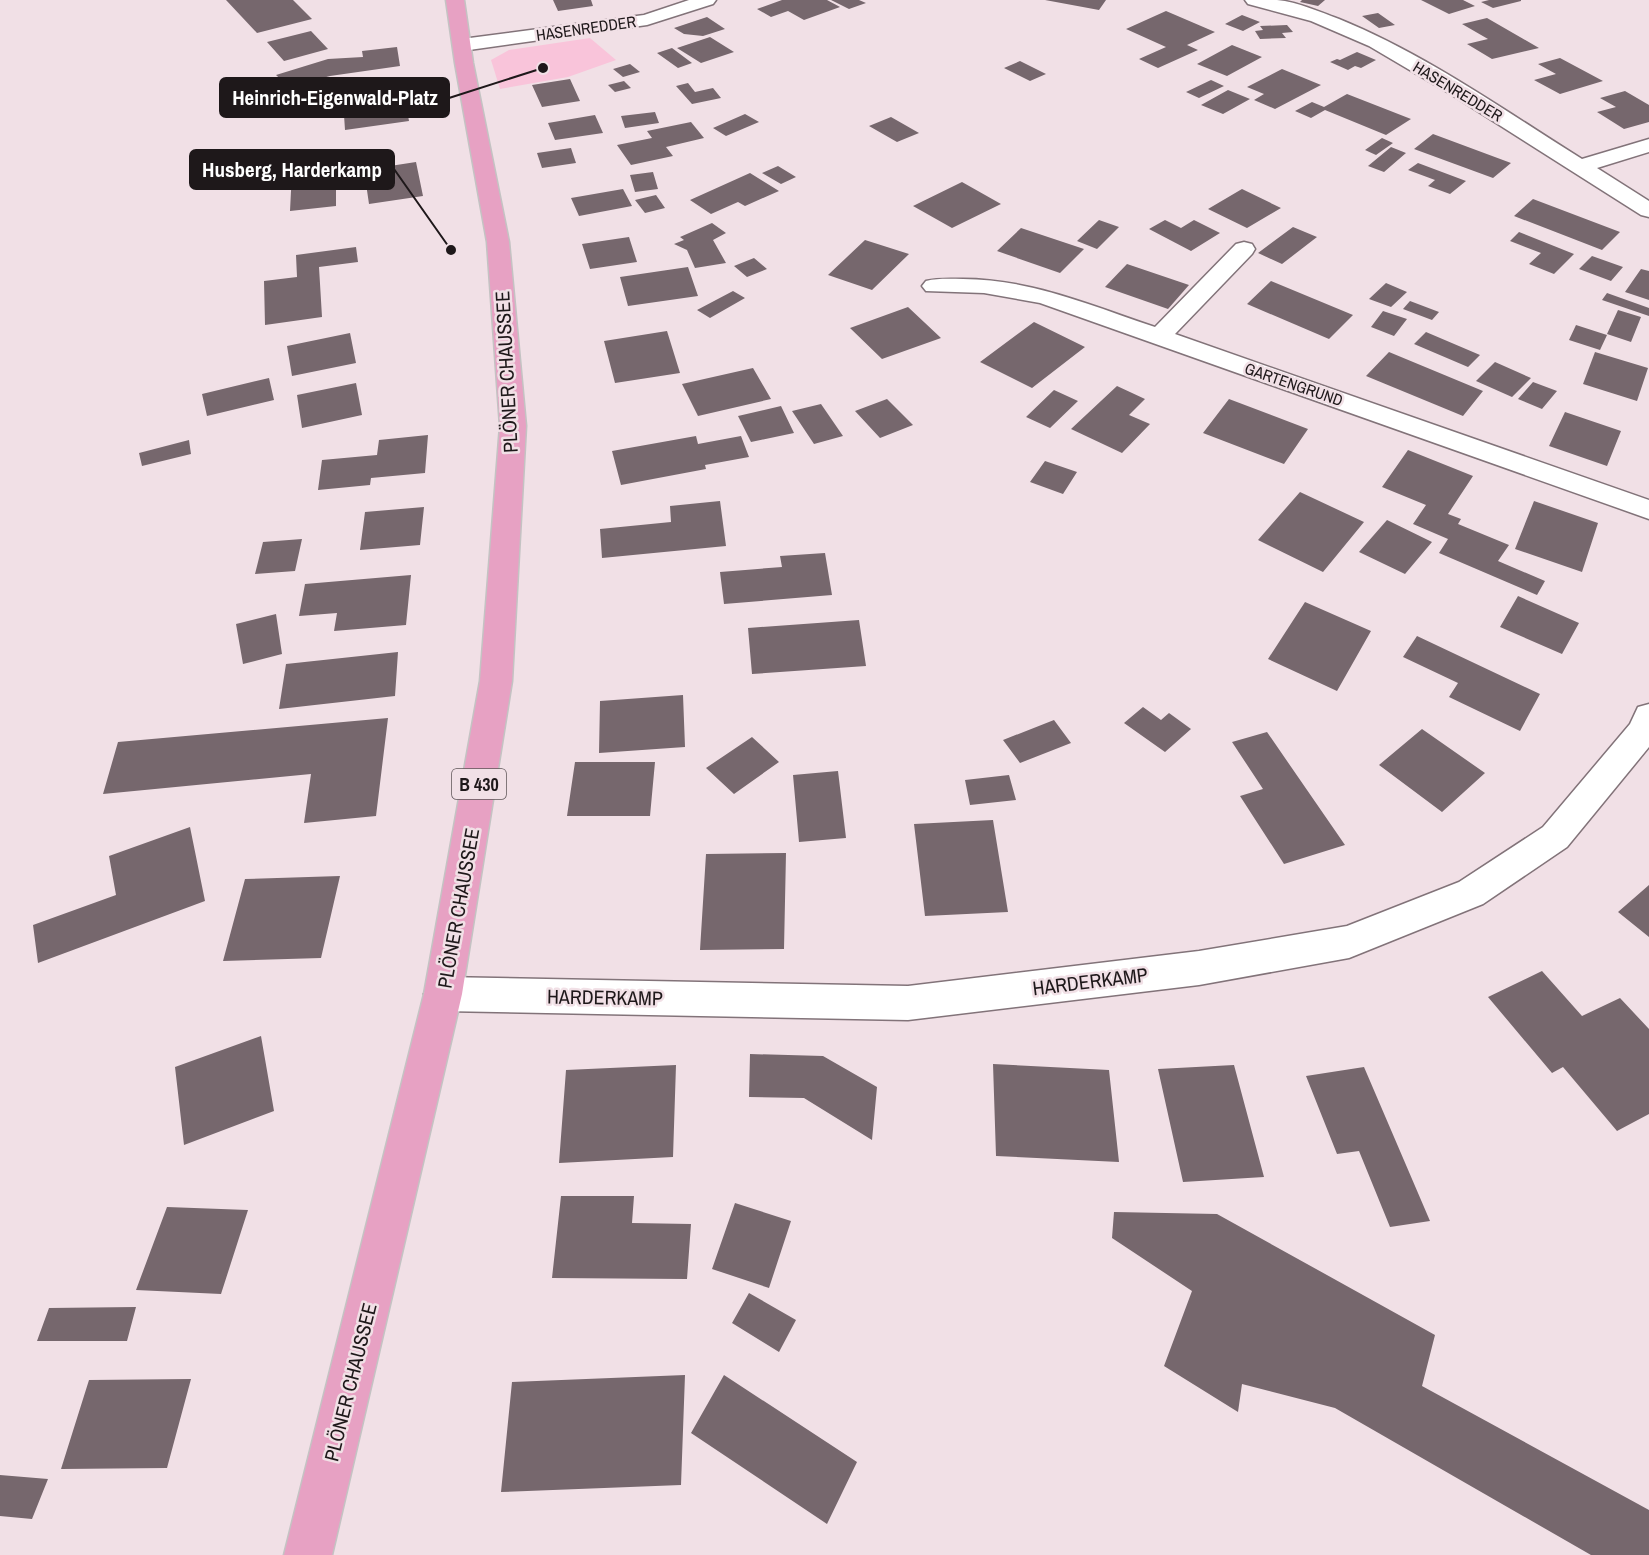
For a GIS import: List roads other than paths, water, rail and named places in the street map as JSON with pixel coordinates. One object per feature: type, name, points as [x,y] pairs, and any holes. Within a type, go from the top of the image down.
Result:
[{"type":"main road","name":"PLÖNER CHAUSSEE","points":[[308,1555],[443,994],[496,681],[513,426],[498,242],[456,0]]},
{"type":"street","name":"HASENREDDER","points":[[462,45],[647,20],[707,0]]},
{"type":"street","name":"HASENREDDER","points":[[1254,0],[1290,7],[1345,26],[1429,71],[1649,210]]},
{"type":"street","points":[[1581,166],[1649,145]]},
{"type":"street","points":[[1159,337],[1244,249]]},
{"type":"street","name":"GARTENGRUND","points":[[934,286],[984,286],[1045,297],[1649,510]]},
{"type":"street","name":"HARDERKAMP","points":[[443,994],[908,1003],[1199,968],[1349,942],[1471,893],[1555,837],[1644,730],[1649,716]]},
{"type":"place","name":"Heinrich-Eigenwald-Platz","points":[[543,68]]},
{"type":"place","name":"Husberg, Harderkamp","points":[[451,250]]}]
